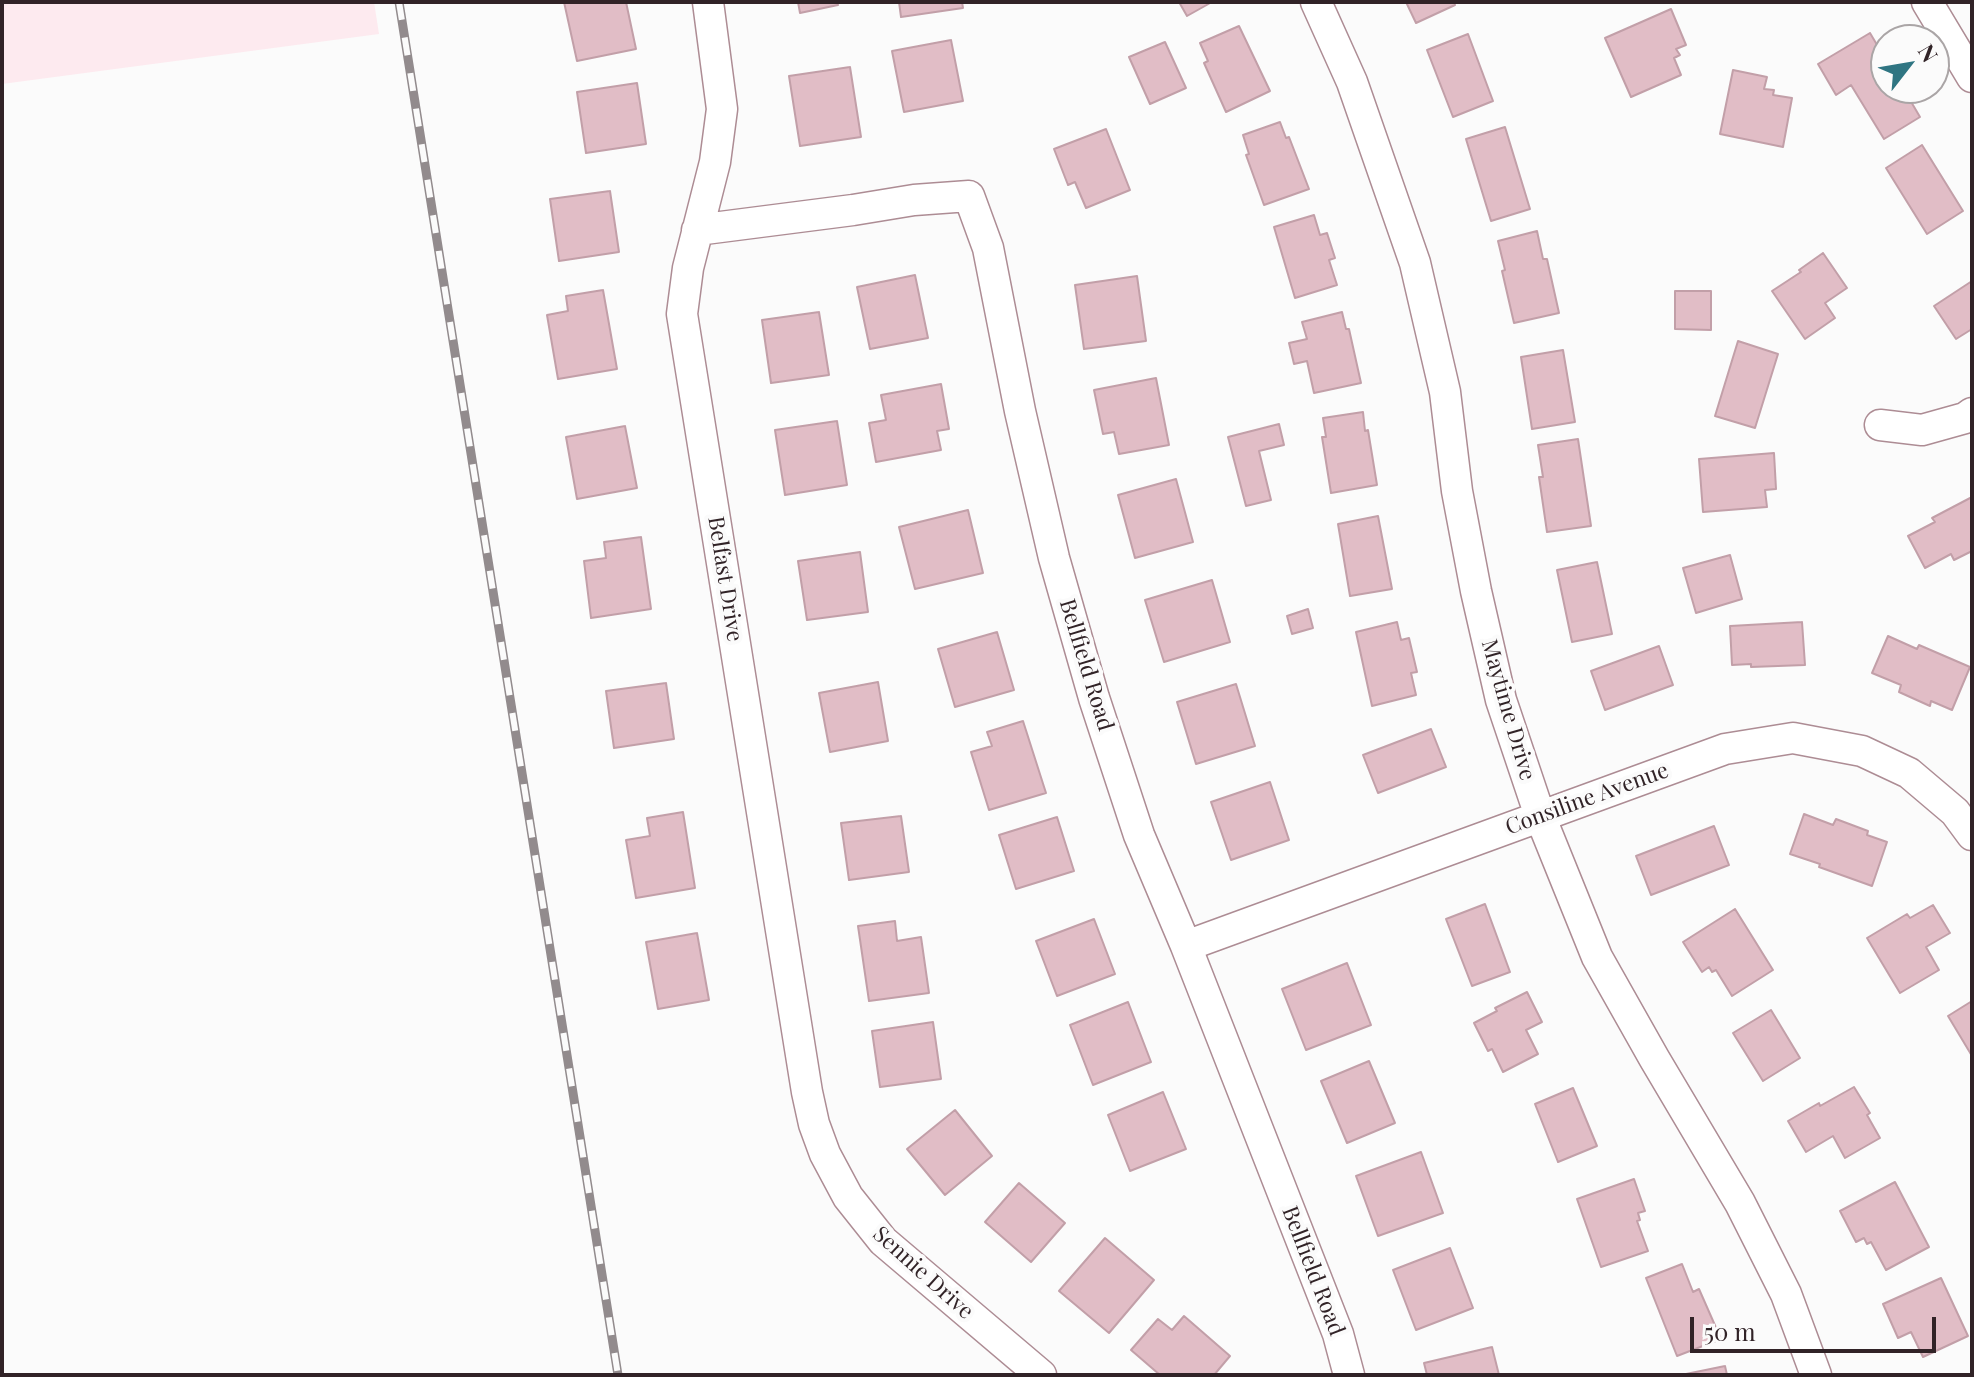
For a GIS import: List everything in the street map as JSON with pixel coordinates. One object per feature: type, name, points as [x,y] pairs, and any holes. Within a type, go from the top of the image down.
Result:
[{"type":"street","name":"Belfast Drive","points":[[708,2],[722,109],[715,162],[688,268],[682,314],[807,1092],[825,1154]]},
{"type":"street","name":"Maytime Drive","points":[[1316,2],[1352,82],[1415,263],[1445,392],[1457,491],[1479,604],[1501,700],[1540,816],[1597,957],[1740,1203],[1786,1294],[1816,1375]]},
{"type":"street","points":[[1927,2],[1972,77]]},
{"type":"street","name":"Bellfield Road","points":[[697,230],[914,200],[969,196],[988,248],[1020,411],[1054,558],[1094,698],[1139,835],[1186,946],[1338,1334],[1349,1375]]},
{"type":"street","points":[[1880,425],[1922,430],[1965,418],[1972,413]]},
{"type":"street","name":"Consiline Avenue","points":[[1186,946],[1725,749],[1793,738],[1862,751],[1909,773],[1955,812],[1972,835]]},
{"type":"street","name":"Sennie Drive","points":[[825,1154],[848,1197],[883,1241],[1041,1375]]},
{"type":"shaded area","points":[[2,2],[374,2],[379,34],[2,84]]},
{"type":"building","points":[[564,2],[626,2],[636,49],[577,61]]},
{"type":"building","points":[[798,2],[837,2],[838,5],[800,13]]},
{"type":"building","points":[[899,2],[962,2],[963,8],[901,17]]},
{"type":"building","points":[[1179,2],[1212,2],[1187,16]]},
{"type":"building","points":[[1406,2],[1454,2],[1455,5],[1416,23]]},
{"type":"building","points":[[1671,9],[1686,45],[1676,49],[1680,55],[1674,58],[1681,75],[1631,97],[1605,38]]},
{"type":"building","points":[[1239,26],[1270,91],[1226,112],[1204,63],[1208,61],[1200,43]]},
{"type":"building","points":[[1870,33],[1870,104],[1912,104],[1920,117],[1884,139],[1851,85],[1836,95],[1818,64]]},
{"type":"building","points":[[1468,34],[1493,101],[1453,117],[1427,50]]},
{"type":"building","points":[[951,40],[963,101],[904,112],[892,51]]},
{"type":"building","points":[[1165,42],[1186,88],[1150,104],[1129,57]]},
{"type":"building","points":[[850,67],[861,137],[800,146],[789,76]]},
{"type":"building","points":[[1733,70],[1767,77],[1764,89],[1774,90],[1773,95],[1792,98],[1783,147],[1720,134]]},
{"type":"building","points":[[637,83],[646,144],[586,153],[577,92]]},
{"type":"building","points":[[1280,122],[1309,189],[1264,205],[1246,155],[1249,154],[1243,135]]},
{"type":"building","points":[[1505,127],[1530,209],[1491,221],[1466,139]]},
{"type":"building","points":[[1106,129],[1130,190],[1086,208],[1075,182],[1068,185],[1054,149]]},
{"type":"building","points":[[1922,145],[1963,211],[1927,234],[1886,168]]},
{"type":"building","points":[[610,191],[619,252],[559,261],[550,199]]},
{"type":"building","points":[[1314,215],[1320,235],[1327,233],[1335,258],[1329,260],[1337,285],[1295,298],[1274,227]]},
{"type":"building","points":[[1537,231],[1543,259],[1547,259],[1559,313],[1514,323],[1498,241]]},
{"type":"building","points":[[1823,253],[1847,288],[1825,303],[1835,318],[1805,339],[1772,291]]},
{"type":"building","points":[[915,275],[928,338],[870,349],[857,287]]},
{"type":"building","points":[[1137,276],[1146,341],[1084,349],[1075,285]]},
{"type":"building","points":[[1972,281],[1972,329],[1956,339],[1934,306]]},
{"type":"building","points":[[603,290],[617,369],[558,379],[547,315],[568,311],[566,296]]},
{"type":"building","points":[[1675,291],[1711,291],[1711,330],[1675,329]]},
{"type":"building","points":[[819,312],[829,375],[771,383],[762,320]]},
{"type":"building","points":[[1342,312],[1361,383],[1314,393],[1307,361],[1294,364],[1289,343],[1307,339],[1302,322]]},
{"type":"building","points":[[1738,341],[1778,354],[1755,428],[1715,416]]},
{"type":"building","points":[[1563,350],[1575,422],[1532,429],[1521,357]]},
{"type":"building","points":[[1156,378],[1169,445],[1119,454],[1114,432],[1103,434],[1094,390]]},
{"type":"building","points":[[941,384],[949,429],[937,431],[941,450],[876,462],[869,423],[886,420],[881,395]]},
{"type":"building","points":[[1363,412],[1377,485],[1331,493],[1322,437],[1326,437],[1323,418]]},
{"type":"building","points":[[837,421],[847,485],[785,495],[775,430]]},
{"type":"building","points":[[1279,424],[1284,445],[1259,451],[1271,500],[1246,506],[1228,437]]},
{"type":"building","points":[[625,426],[637,488],[577,499],[566,437]]},
{"type":"building","points":[[1578,439],[1591,526],[1547,532],[1538,445]]},
{"type":"building","points":[[1774,453],[1776,489],[1765,490],[1767,507],[1703,512],[1699,459]]},
{"type":"building","points":[[1176,479],[1193,542],[1135,558],[1118,495]]},
{"type":"building","points":[[1972,497],[1972,551],[1954,560],[1951,554],[1925,568],[1908,536],[1935,522],[1932,518]]},
{"type":"building","points":[[968,510],[983,573],[915,589],[899,527]]},
{"type":"building","points":[[1378,516],[1392,589],[1350,596],[1338,524]]},
{"type":"building","points":[[641,537],[651,609],[591,618],[584,561],[606,558],[604,542]]},
{"type":"building","points":[[860,552],[868,612],[807,620],[798,561]]},
{"type":"building","points":[[1730,555],[1742,599],[1696,613],[1683,568]]},
{"type":"building","points":[[1597,562],[1612,634],[1572,642],[1557,570]]},
{"type":"building","points":[[1212,580],[1230,642],[1164,662],[1145,600]]},
{"type":"building","points":[[1308,609],[1313,628],[1292,634],[1287,616]]},
{"type":"building","points":[[1397,622],[1401,640],[1409,638],[1417,672],[1411,673],[1416,695],[1372,706],[1356,632]]},
{"type":"building","points":[[1802,622],[1805,665],[1732,665],[1730,626]]},
{"type":"building","points":[[997,632],[1014,690],[955,707],[938,649]]},
{"type":"building","points":[[1888,636],[1917,649],[1919,645],[1970,667],[1952,710],[1931,701],[1930,706],[1899,692],[1901,685],[1872,673]]},
{"type":"building","points":[[1659,646],[1673,685],[1605,710],[1591,671]]},
{"type":"building","points":[[878,682],[888,741],[830,752],[819,693]]},
{"type":"building","points":[[666,683],[674,739],[614,748],[606,691]]},
{"type":"building","points":[[1236,684],[1255,746],[1196,764],[1177,702]]},
{"type":"building","points":[[1023,721],[1046,793],[989,810],[971,752],[992,746],[987,732]]},
{"type":"building","points":[[1431,729],[1446,767],[1378,793],[1363,755]]},
{"type":"building","points":[[1270,782],[1289,840],[1231,860],[1211,802]]},
{"type":"building","points":[[683,812],[695,888],[636,898],[626,840],[650,836],[647,818]]},
{"type":"building","points":[[1804,814],[1833,825],[1836,819],[1887,842],[1872,886],[1790,854]]},
{"type":"building","points":[[901,816],[909,872],[849,880],[841,823]]},
{"type":"building","points":[[1057,817],[1074,871],[1016,889],[999,835]]},
{"type":"building","points":[[1714,826],[1729,865],[1651,895],[1636,856]]},
{"type":"building","points":[[1485,904],[1510,972],[1472,986],[1446,919]]},
{"type":"building","points":[[1933,905],[1950,933],[1926,947],[1939,970],[1900,993],[1867,938],[1907,914],[1910,918]]},
{"type":"building","points":[[1735,909],[1773,970],[1732,996],[1716,970],[1712,972],[1709,967],[1702,972],[1683,942]]},
{"type":"building","points":[[1094,919],[1115,974],[1057,996],[1036,941]]},
{"type":"building","points":[[895,921],[897,941],[921,937],[929,993],[869,1001],[858,926]]},
{"type":"building","points":[[697,933],[709,1000],[658,1009],[646,942]]},
{"type":"building","points":[[1347,963],[1371,1025],[1306,1050],[1282,989]]},
{"type":"building","points":[[1527,992],[1542,1022],[1526,1030],[1538,1054],[1503,1072],[1474,1023]]},
{"type":"building","points":[[1972,1001],[1972,1056],[1948,1016]]},
{"type":"building","points":[[1128,1002],[1151,1062],[1093,1085],[1070,1025]]},
{"type":"building","points":[[1771,1010],[1800,1058],[1763,1081],[1733,1033]]},
{"type":"building","points":[[933,1022],[941,1079],[880,1087],[872,1031]]},
{"type":"building","points":[[1369,1061],[1395,1123],[1347,1143],[1321,1081]]},
{"type":"building","points":[[1854,1087],[1870,1113],[1867,1115],[1880,1138],[1845,1158],[1833,1136],[1806,1152],[1788,1121]]},
{"type":"building","points":[[1573,1088],[1597,1146],[1558,1162],[1535,1104]]},
{"type":"building","points":[[1163,1092],[1186,1149],[1130,1171],[1108,1115]]},
{"type":"building","points":[[955,1110],[992,1156],[945,1195],[907,1149]]},
{"type":"building","points":[[1421,1152],[1443,1213],[1378,1236],[1356,1176]]},
{"type":"building","points":[[1634,1179],[1645,1211],[1638,1213],[1640,1220],[1637,1221],[1648,1251],[1601,1267],[1577,1199]]},
{"type":"building","points":[[1895,1182],[1929,1247],[1886,1270],[1871,1242],[1867,1244],[1864,1238],[1856,1242],[1840,1211]]},
{"type":"building","points":[[1019,1183],[1065,1223],[1031,1262],[985,1222]]},
{"type":"building","points":[[1105,1238],[1154,1280],[1109,1333],[1059,1291]]},
{"type":"building","points":[[1450,1248],[1473,1308],[1416,1330],[1393,1270]]},
{"type":"building","points":[[1682,1264],[1693,1292],[1699,1289],[1721,1339],[1677,1356],[1646,1278]]},
{"type":"building","points":[[1941,1278],[1968,1336],[1923,1357],[1911,1332],[1898,1338],[1883,1304]]},
{"type":"building","points":[[1184,1316],[1230,1356],[1214,1375],[1160,1375],[1131,1350],[1158,1319],[1172,1330]]},
{"type":"building","points":[[1492,1347],[1499,1375],[1427,1375],[1424,1363]]},
{"type":"building","points":[[1725,1366],[1727,1375],[1686,1375],[1686,1374]]},
{"type":"railway","points":[[399,2],[618,1375]]}]
